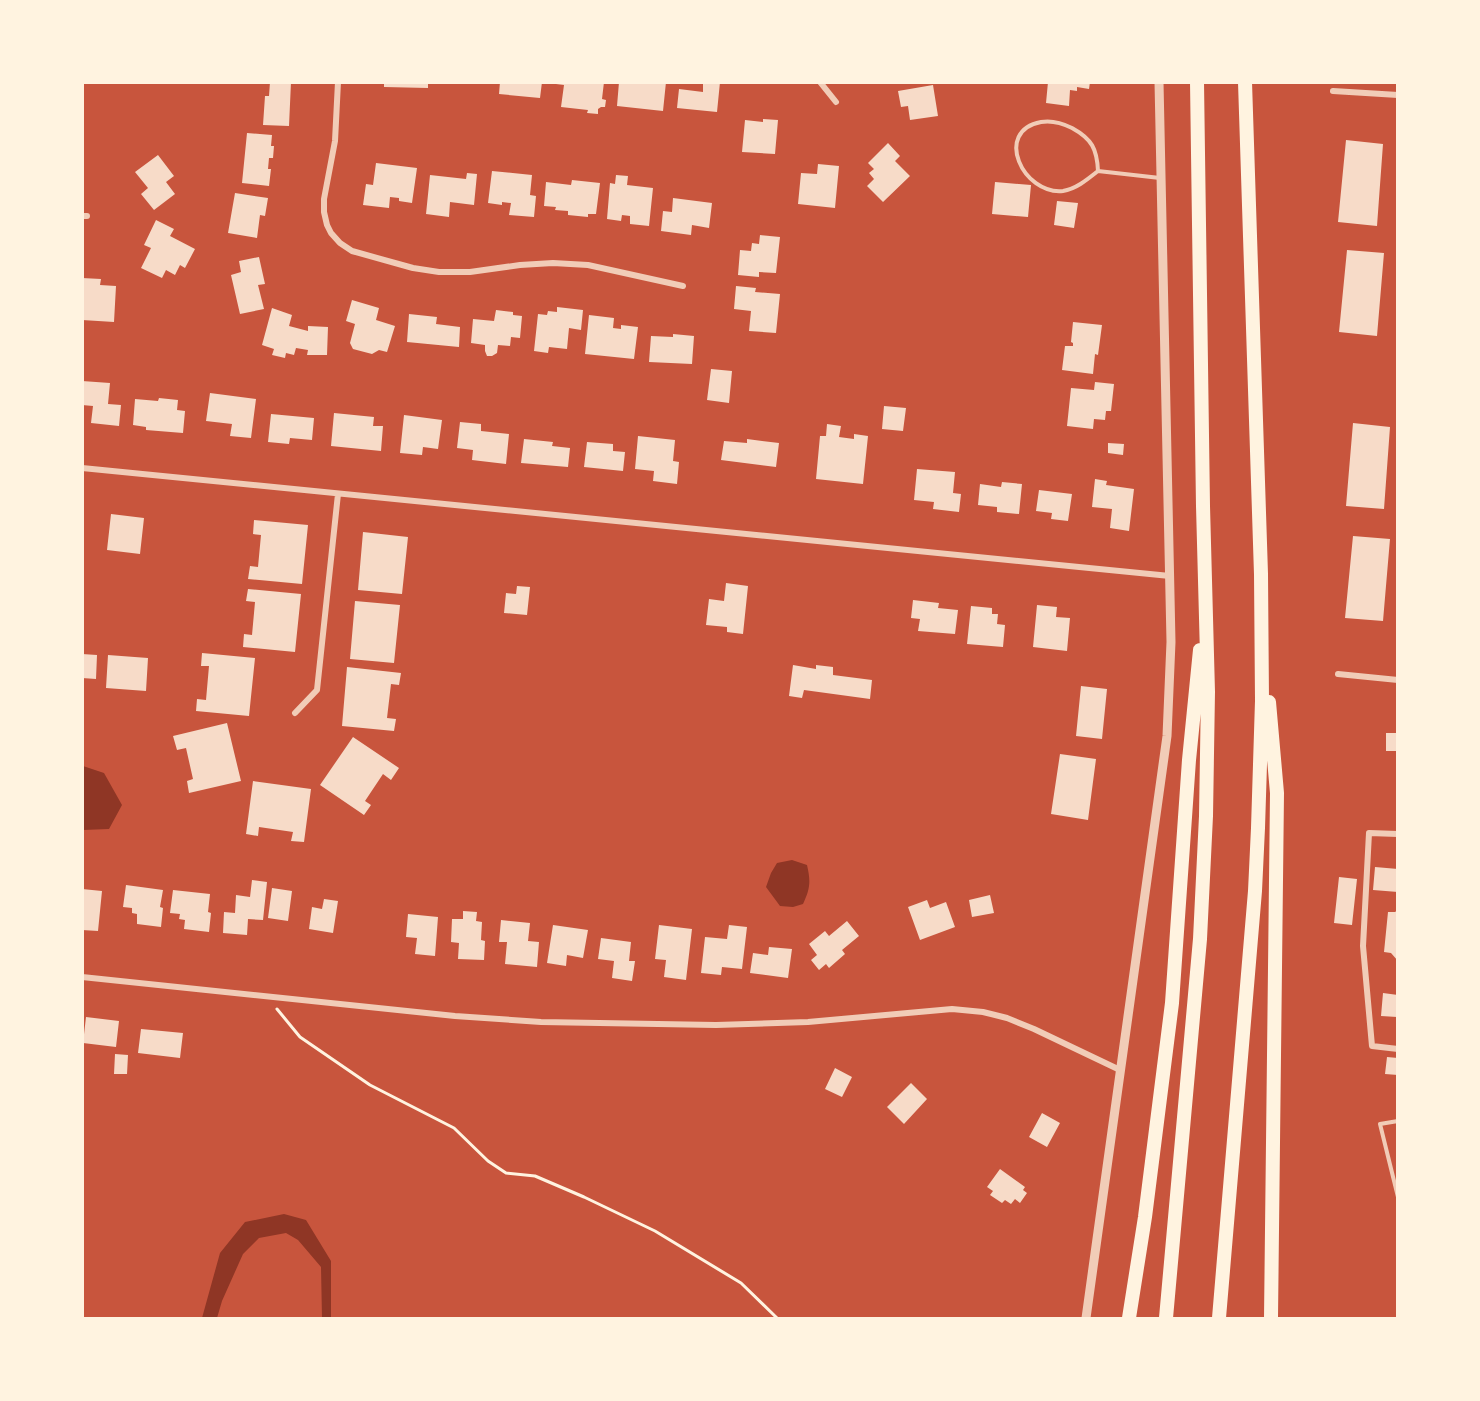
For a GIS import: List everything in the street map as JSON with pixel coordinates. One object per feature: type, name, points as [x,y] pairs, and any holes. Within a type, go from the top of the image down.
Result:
[{"type":"highway","points":[[1166,1318],[1200,939],[1207,782],[1208,692],[1197,82]]},
{"type":"highway","points":[[1219,1318],[1255,891],[1262,701],[1245,82]]},
{"type":"highway","points":[[1129,1318],[1145,1217],[1172,1003],[1189,760],[1206,594]]},
{"type":"highway","points":[[1261,602],[1277,793],[1271,1318]]},
{"type":"street","points":[[338,82],[335,141],[324,212],[331,233],[340,243],[352,250],[413,268],[439,272],[471,272],[553,263],[588,265],[683,286]]},
{"type":"street","points":[[820,82],[836,102]]},
{"type":"street","points":[[1086,1318],[1167,736],[1171,642],[1159,82]]},
{"type":"street","points":[[1333,91],[1398,95]]},
{"type":"street","points":[[82,468],[1170,576]]},
{"type":"street","points":[[295,713],[316,690],[338,494]]},
{"type":"street","points":[[1338,674],[1398,680]]},
{"type":"street","points":[[1398,834],[1369,833],[1363,946],[1372,1046],[1398,1049]]},
{"type":"street","points":[[82,977],[455,1016],[541,1022],[716,1025],[808,1022],[952,1010],[983,1012],[1025,1025],[1120,1070]]},
{"type":"lane","points":[[1098,171],[1098,156],[1093,144],[1063,123],[1047,121],[1033,124],[1022,131],[1017,141],[1016,156],[1021,168],[1034,183],[1050,190],[1063,191],[1078,186],[1098,171],[1161,178]]},
{"type":"lane","points":[[1398,1120],[1380,1124],[1398,1197]]},
{"type":"path","points":[[266,996],[300,1037],[370,1085],[454,1128],[488,1161],[506,1173],[536,1176],[655,1232],[741,1283],[777,1318]]},
{"type":"shaded area","points":[[83,766],[104,773],[122,805],[109,829],[83,830]]},
{"type":"shaded area","points":[[792,860],[807,865],[808,890],[803,904],[793,907],[780,906],[766,887],[777,863]]},
{"type":"shaded area","points":[[284,1214],[306,1220],[331,1261],[331,1318],[322,1318],[321,1267],[298,1240],[286,1233],[259,1238],[243,1254],[217,1318],[202,1318],[220,1253],[245,1222]]},
{"type":"building","points":[[270,82],[291,82],[289,126],[263,125],[265,96],[269,96]]},
{"type":"building","points":[[384,82],[428,82],[428,88],[384,87]]},
{"type":"building","points":[[500,82],[542,82],[540,98],[499,94]]},
{"type":"building","points":[[556,82],[604,82],[602,99],[606,100],[605,107],[598,109],[598,114],[587,113],[588,110],[561,107],[564,85],[556,84]]},
{"type":"building","points":[[619,82],[648,84],[648,82],[666,82],[663,111],[617,106]]},
{"type":"building","points":[[703,82],[720,82],[717,112],[677,108],[679,89],[703,92]]},
{"type":"building","points":[[1048,82],[1090,82],[1089,89],[1077,87],[1077,91],[1070,90],[1069,106],[1046,103]]},
{"type":"building","points":[[933,85],[938,116],[910,120],[908,106],[901,107],[898,91]]},
{"type":"building","points":[[763,119],[778,120],[775,154],[742,152],[745,120],[763,122]]},
{"type":"building","points":[[247,133],[272,135],[271,146],[274,146],[273,158],[269,158],[268,169],[271,169],[269,186],[242,183]]},
{"type":"building","points":[[1346,140],[1383,144],[1377,226],[1338,222]]},
{"type":"building","points":[[888,143],[900,156],[895,161],[910,176],[883,202],[867,186],[874,179],[869,173],[874,169],[868,163]]},
{"type":"building","points":[[158,155],[174,176],[166,182],[175,194],[154,210],[141,194],[148,188],[135,172]]},
{"type":"building","points":[[376,163],[417,168],[412,203],[390,197],[389,208],[363,205],[366,184],[373,185]]},
{"type":"building","points":[[818,164],[839,166],[835,208],[798,204],[801,173],[817,174]]},
{"type":"building","points":[[492,171],[532,175],[530,195],[536,196],[534,217],[509,215],[511,203],[502,202],[502,205],[488,203]]},
{"type":"building","points":[[467,173],[477,174],[474,205],[450,202],[449,217],[426,214],[430,175],[466,179]]},
{"type":"building","points":[[616,175],[628,176],[627,185],[653,188],[649,226],[630,224],[630,216],[622,215],[621,221],[607,219],[610,183],[615,184]]},
{"type":"building","points":[[572,180],[600,183],[596,214],[588,214],[588,217],[568,215],[568,211],[544,206],[546,182],[571,185]]},
{"type":"building","points":[[995,182],[1031,185],[1028,217],[992,214]]},
{"type":"building","points":[[235,193],[268,198],[265,216],[260,215],[257,238],[228,233]]},
{"type":"building","points":[[673,198],[712,203],[709,228],[692,225],[691,235],[661,231],[663,211],[672,212]]},
{"type":"building","points":[[1057,201],[1078,203],[1074,228],[1054,225]]},
{"type":"building","points":[[156,220],[174,229],[170,236],[195,249],[185,268],[180,265],[175,275],[166,270],[162,278],[141,268],[151,248],[144,245]]},
{"type":"building","points":[[760,235],[780,237],[776,273],[759,272],[759,277],[738,275],[740,250],[751,251],[752,243],[759,244]]},
{"type":"building","points":[[1347,250],[1384,253],[1377,336],[1339,332]]},
{"type":"building","points":[[259,257],[265,284],[258,285],[264,309],[240,314],[231,275],[241,272],[239,261]]},
{"type":"building","points":[[82,278],[101,279],[100,285],[116,286],[114,322],[82,320]]},
{"type":"building","points":[[736,286],[756,288],[755,292],[780,294],[776,333],[749,331],[751,311],[734,309]]},
{"type":"building","points":[[352,300],[379,308],[376,320],[395,326],[387,352],[379,350],[372,354],[353,349],[350,343],[355,324],[346,321]]},
{"type":"building","points":[[557,307],[583,310],[581,330],[569,328],[567,349],[549,347],[548,353],[534,351],[538,314],[547,315],[548,311],[557,312]]},
{"type":"building","points":[[272,308],[292,315],[289,326],[308,331],[308,326],[328,327],[327,355],[307,355],[308,350],[296,348],[294,355],[286,353],[285,358],[272,355],[274,349],[262,345]]},
{"type":"building","points":[[496,310],[513,312],[513,315],[522,316],[520,338],[511,337],[510,346],[498,345],[497,353],[487,356],[485,345],[471,343],[473,319],[494,321]]},
{"type":"building","points":[[409,314],[437,317],[436,324],[460,327],[459,347],[407,342]]},
{"type":"building","points":[[589,315],[614,318],[613,328],[621,329],[621,325],[638,327],[634,359],[585,354]]},
{"type":"building","points":[[1073,322],[1102,325],[1093,374],[1062,370],[1065,346],[1073,346],[1071,342]]},
{"type":"building","points":[[673,334],[694,336],[692,364],[649,362],[651,336],[673,337]]},
{"type":"building","points":[[711,369],[732,371],[729,403],[707,400]]},
{"type":"building","points":[[82,381],[110,383],[108,404],[121,405],[119,426],[91,423],[93,406],[82,405]]},
{"type":"building","points":[[1095,382],[1114,384],[1111,411],[1106,411],[1105,420],[1094,419],[1093,429],[1067,426],[1071,388],[1094,390]]},
{"type":"building","points":[[210,393],[256,399],[251,438],[230,436],[232,424],[206,421]]},
{"type":"building","points":[[159,398],[178,400],[177,410],[185,411],[183,433],[146,430],[146,427],[133,425],[135,399],[158,401]]},
{"type":"building","points":[[884,406],[906,408],[903,431],[882,429]]},
{"type":"building","points":[[334,413],[374,417],[373,426],[383,426],[381,451],[331,446]]},
{"type":"building","points":[[271,414],[314,418],[312,440],[290,438],[289,444],[268,442]]},
{"type":"building","points":[[404,415],[442,420],[438,449],[423,447],[422,455],[400,453]]},
{"type":"building","points":[[460,422],[481,424],[481,431],[509,434],[506,464],[472,460],[473,450],[457,448]]},
{"type":"building","points":[[1353,423],[1390,427],[1384,509],[1346,506]]},
{"type":"building","points":[[827,424],[841,426],[839,437],[854,439],[854,434],[868,436],[863,484],[816,479],[820,436],[826,436]]},
{"type":"building","points":[[638,436],[675,440],[673,461],[679,462],[677,484],[653,481],[654,471],[635,469]]},
{"type":"building","points":[[524,439],[553,442],[552,446],[570,448],[568,467],[521,463]]},
{"type":"building","points":[[747,439],[779,443],[776,467],[721,460],[724,441],[747,443]]},
{"type":"building","points":[[587,442],[613,444],[613,451],[625,452],[623,471],[584,467]]},
{"type":"building","points":[[1108,443],[1124,444],[1123,455],[1108,453]]},
{"type":"building","points":[[917,469],[955,472],[953,493],[961,494],[959,512],[933,509],[934,502],[914,500]]},
{"type":"building","points":[[1095,479],[1107,481],[1106,485],[1134,489],[1129,531],[1110,528],[1112,509],[1092,507]]},
{"type":"building","points":[[1002,482],[1022,484],[1019,514],[997,512],[997,507],[978,505],[980,484],[1001,487]]},
{"type":"building","points":[[1039,490],[1072,494],[1068,521],[1051,519],[1052,513],[1036,511]]},
{"type":"building","points":[[111,514],[144,518],[140,554],[107,550]]},
{"type":"building","points":[[254,520],[308,525],[302,584],[248,579],[250,566],[258,567],[261,535],[253,534]]},
{"type":"building","points":[[363,532],[408,537],[402,594],[358,590]]},
{"type":"building","points":[[1353,536],[1390,539],[1383,621],[1345,618]]},
{"type":"building","points":[[726,583],[748,586],[743,634],[727,632],[727,627],[706,625],[709,599],[724,601]]},
{"type":"building","points":[[517,586],[530,587],[527,615],[504,613],[506,593],[516,594]]},
{"type":"building","points":[[248,589],[301,594],[295,652],[243,647],[244,634],[252,635],[255,602],[246,601]]},
{"type":"building","points":[[913,600],[939,603],[938,608],[958,610],[955,634],[918,631],[920,619],[911,618]]},
{"type":"building","points":[[355,601],[400,605],[394,663],[350,659]]},
{"type":"building","points":[[1037,605],[1057,607],[1056,617],[1070,618],[1067,651],[1033,647]]},
{"type":"building","points":[[971,606],[992,608],[992,614],[998,614],[997,624],[1005,625],[1003,647],[967,644]]},
{"type":"building","points":[[202,653],[255,658],[249,716],[196,711],[197,699],[206,700],[209,666],[201,666]]},
{"type":"building","points":[[82,654],[97,655],[96,679],[82,678]]},
{"type":"building","points":[[108,655],[148,658],[146,691],[106,688]]},
{"type":"building","points":[[793,665],[816,669],[816,665],[833,667],[833,675],[872,680],[870,699],[804,690],[802,698],[789,696]]},
{"type":"building","points":[[347,667],[401,673],[399,685],[391,684],[387,718],[396,719],[394,731],[342,726]]},
{"type":"building","points":[[1081,686],[1107,689],[1102,739],[1076,736]]},
{"type":"building","points":[[227,723],[241,781],[189,793],[187,781],[193,779],[186,748],[177,750],[173,736]]},
{"type":"building","points":[[1386,733],[1398,733],[1398,751],[1386,751]]},
{"type":"building","points":[[353,737],[399,768],[391,780],[383,774],[365,801],[371,805],[364,815],[320,785]]},
{"type":"building","points":[[1060,754],[1096,759],[1088,820],[1051,814]]},
{"type":"building","points":[[253,781],[311,789],[304,842],[291,841],[293,832],[259,827],[258,836],[246,834]]},
{"type":"building","points":[[1375,867],[1398,869],[1398,892],[1373,890]]},
{"type":"building","points":[[1339,877],[1357,879],[1352,925],[1334,923]]},
{"type":"building","points":[[252,880],[267,882],[263,920],[248,919],[247,935],[223,933],[224,912],[235,913],[236,895],[250,897]]},
{"type":"building","points":[[126,885],[163,890],[160,907],[163,908],[161,927],[137,924],[137,914],[132,913],[132,908],[123,907]]},
{"type":"building","points":[[272,888],[292,891],[288,921],[268,918]]},
{"type":"building","points":[[82,889],[102,891],[98,931],[82,930]]},
{"type":"building","points":[[173,890],[210,894],[209,932],[184,929],[185,920],[179,919],[180,914],[170,913]]},
{"type":"building","points":[[990,895],[994,913],[972,917],[969,900]]},
{"type":"building","points":[[324,899],[338,901],[333,933],[309,929],[312,907],[322,909]]},
{"type":"building","points":[[927,900],[930,908],[946,902],[955,927],[920,940],[908,907]]},
{"type":"building","points":[[1398,910],[1398,961],[1391,953],[1384,952],[1388,912]]},
{"type":"building","points":[[463,911],[477,912],[476,921],[482,922],[481,940],[485,941],[484,960],[458,959],[459,943],[451,942],[452,919],[463,919]]},
{"type":"building","points":[[408,914],[438,917],[435,956],[415,954],[417,938],[406,937]]},
{"type":"building","points":[[501,920],[530,923],[528,941],[539,942],[537,967],[505,964],[507,942],[499,942]]},
{"type":"building","points":[[847,921],[859,936],[842,950],[845,954],[829,968],[826,964],[819,970],[811,960],[817,955],[809,944],[825,931],[829,936]]},
{"type":"building","points":[[553,925],[588,930],[583,958],[567,955],[566,966],[547,963]]},
{"type":"building","points":[[659,925],[692,929],[686,980],[664,977],[666,960],[655,959]]},
{"type":"building","points":[[729,925],[747,927],[742,969],[722,967],[721,975],[701,973],[705,937],[727,939]]},
{"type":"building","points":[[601,938],[631,942],[629,961],[635,961],[632,981],[612,978],[614,961],[598,959]]},
{"type":"building","points":[[769,947],[792,949],[788,978],[750,973],[753,953],[768,955]]},
{"type":"building","points":[[1383,993],[1398,995],[1397,1017],[1381,1016]]},
{"type":"building","points":[[86,1017],[119,1021],[116,1047],[83,1043]]},
{"type":"building","points":[[141,1029],[183,1033],[180,1058],[138,1053]]},
{"type":"building","points":[[115,1054],[128,1055],[127,1074],[114,1074]]},
{"type":"building","points":[[1387,1057],[1398,1058],[1398,1075],[1385,1074]]},
{"type":"building","points":[[835,1068],[852,1077],[842,1097],[825,1089]]},
{"type":"building","points":[[911,1083],[927,1099],[904,1124],[887,1107]]},
{"type":"building","points":[[1042,1113],[1060,1123],[1047,1147],[1029,1137]]},
{"type":"building","points":[[1000,1169],[1025,1187],[1023,1190],[1027,1193],[1020,1203],[1015,1199],[1011,1204],[1005,1200],[1002,1203],[990,1195],[993,1191],[987,1187]]}]
